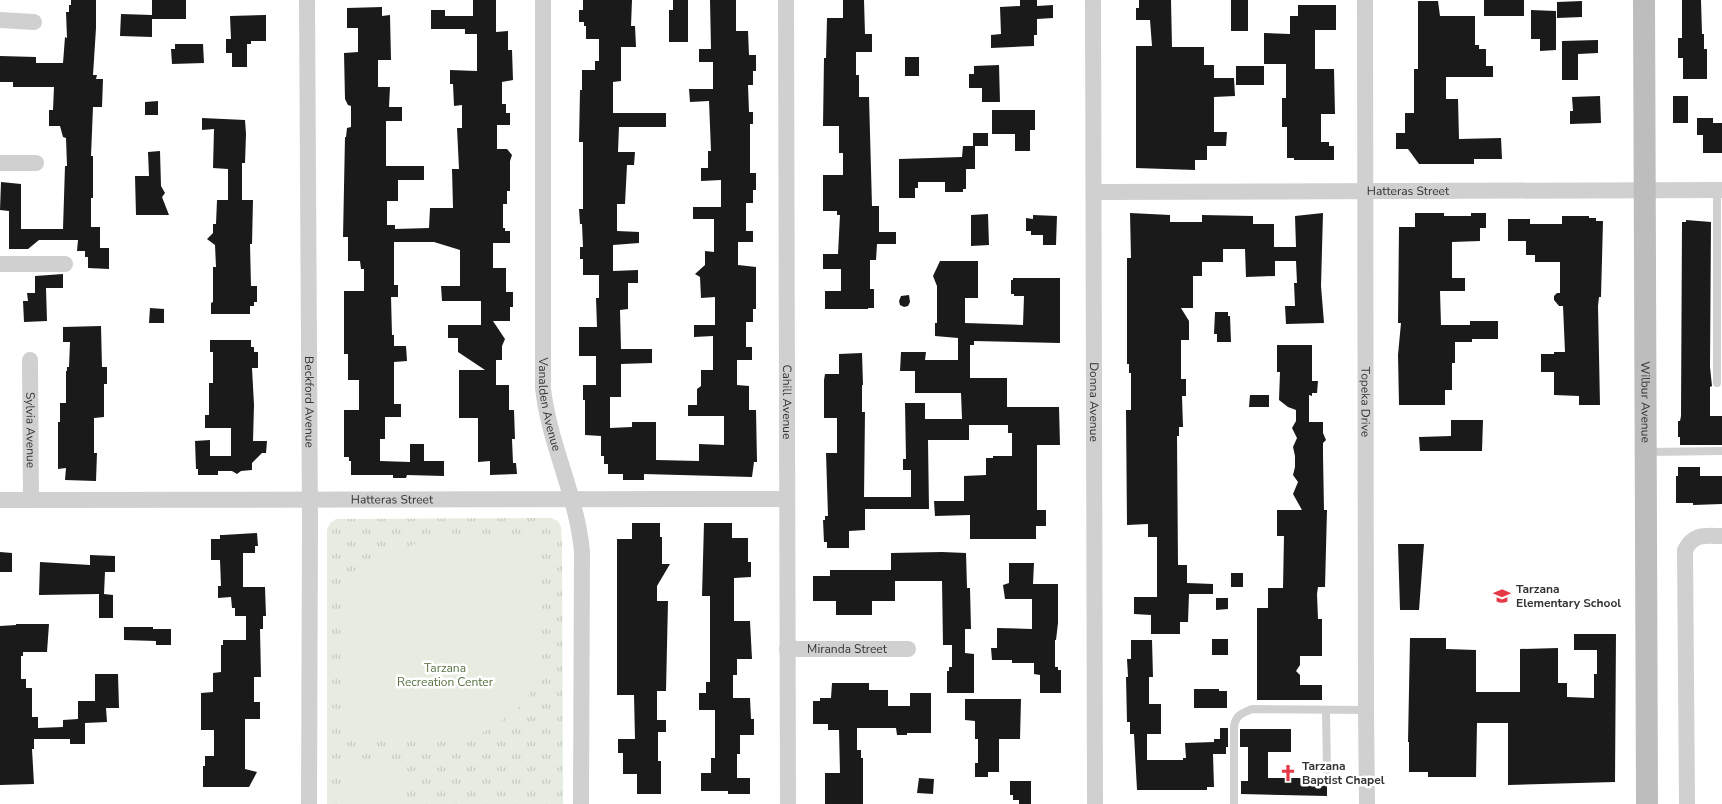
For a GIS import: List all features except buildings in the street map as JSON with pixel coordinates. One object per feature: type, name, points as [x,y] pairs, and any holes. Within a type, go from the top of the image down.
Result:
[{"type":"main road","name":"Wilbur Avenue","points":[[1644,0],[1647,804]]},
{"type":"street","name":"Beckford Avenue","points":[[307,0],[310,804]]},
{"type":"street","name":"Vanalden Avenue","points":[[543,0],[543,388],[550,429],[580,529],[582,552],[581,804]]},
{"type":"street","name":"Cahill Avenue","points":[[786,0],[788,804]]},
{"type":"street","name":"Donna Avenue","points":[[1093,0],[1095,804]]},
{"type":"street","name":"Topeka Drive","points":[[1365,0],[1367,804]]},
{"type":"street","points":[[0,20],[34,22]]},
{"type":"street","points":[[0,163],[36,163]]},
{"type":"street","name":"Hatteras Street","points":[[1094,192],[1720,190]]},
{"type":"street","points":[[0,264],[66,264]]},
{"type":"street","name":"Sylvia Avenue","points":[[30,360],[31,500]]},
{"type":"street","name":"Hatteras Street","points":[[0,500],[786,499]]},
{"type":"street","points":[[1687,804],[1686,550],[1690,541],[1700,536],[1722,536]]},
{"type":"street","name":"Miranda Street","points":[[787,649],[908,649]]},
{"type":"lane","points":[[1717,383],[1720,190]]},
{"type":"lane","points":[[1646,452],[1722,451]]},
{"type":"lane","points":[[1234,804],[1234,726],[1236,718],[1242,713],[1252,710],[1366,710]]},
{"type":"lane","points":[[1326,710],[1327,770]]},
{"type":"green space","name":"Tarzana Recreation Center","points":[[551,518],[558,521],[561,527],[562,546],[563,804],[327,804],[327,530],[330,523],[336,519]]},
{"type":"green space","points":[[537,540],[540,544],[542,674],[524,703],[500,722],[470,740],[350,740],[346,736],[345,589],[374,560],[422,541]]},
{"type":"green space","points":[[341,759],[405,759],[405,804],[341,804]]},
{"type":"place","name":"Tarzana Elementary School","points":[[1502,596]]},
{"type":"place","name":"Tarzana Baptist Chapel","points":[[1288,773]]}]
